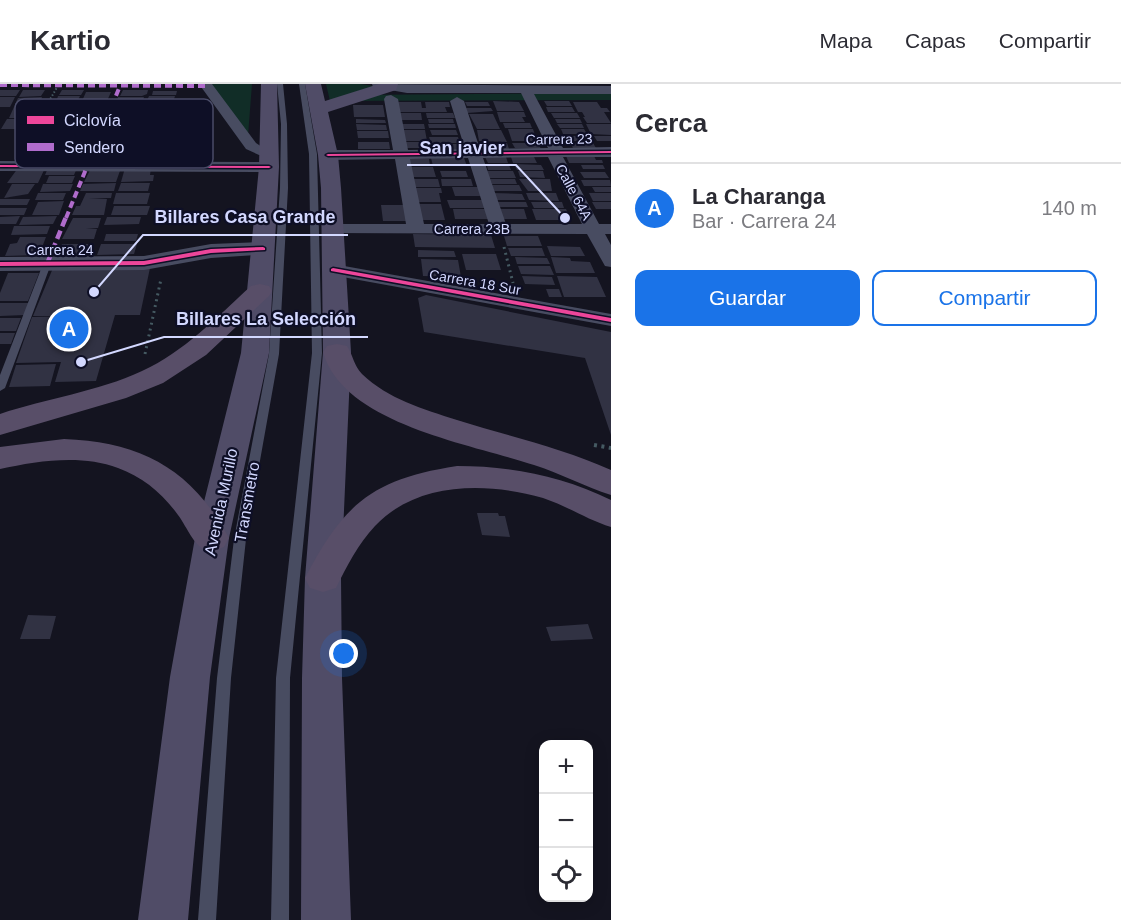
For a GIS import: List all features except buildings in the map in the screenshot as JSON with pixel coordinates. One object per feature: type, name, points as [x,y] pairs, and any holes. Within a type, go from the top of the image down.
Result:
[{"type":"highway","points":[[0,425],[110,393],[154,377],[184,359],[260,291]]},
{"type":"highway","points":[[337,352],[350,379],[393,408],[563,464],[611,483]]},
{"type":"highway","points":[[0,458],[30,452],[71,450],[108,454],[136,462],[157,474],[178,492],[212,538]]},
{"type":"highway","points":[[323,578],[347,537],[368,511],[390,497],[426,483],[479,476],[506,478],[566,494],[611,515]]},
{"type":"main road","name":"Avenida Murillo","points":[[163,920],[207,678],[212,538],[255,353],[270,159],[269,84]]},
{"type":"main road","points":[[313,84],[328,155],[337,352],[323,578],[302,678],[326,920]]},
{"type":"main road","points":[[318,109],[387,88]]},
{"type":"street","points":[[205,84],[252,146],[270,159]]},
{"type":"street","points":[[416,229],[387,88],[525,90],[610,99]]},
{"type":"street","name":"Calle 64A","points":[[525,90],[556,153],[602,229],[611,262]]},
{"type":"street","points":[[456,101],[499,229]]},
{"type":"street","name":"Carrera 23","points":[[328,155],[611,152]]},
{"type":"street","points":[[213,161],[270,159]]},
{"type":"street","name":"Carrera 23B","points":[[333,229],[602,229]]},
{"type":"street","name":"Carrera 24","points":[[0,264],[144,263],[211,251],[263,249]]},
{"type":"street","name":"Carrera 18 Sur","points":[[333,270],[611,320]]},
{"type":"lane","name":"Transmetro","points":[[207,920],[207,678],[240,539],[274,354],[284,188],[284,124],[280,84]]},
{"type":"lane","points":[[280,920],[302,678],[317,353],[313,154],[302,84]]},
{"type":"lane","points":[[0,388],[47,264]]},
{"type":"path","points":[[50,99],[59,85]]},
{"type":"path","points":[[5,166],[15,151]]},
{"type":"path","points":[[499,229],[519,304]]},
{"type":"path","points":[[144,356],[165,260]]},
{"type":"green space","points":[[210,84],[252,84],[248,136]]},
{"type":"green space","points":[[326,84],[361,84],[379,87],[348,95],[611,93],[611,100],[330,101]]},
{"type":"marked path","points":[[0,85],[205,86]]},
{"type":"marked path","points":[[115,99],[120,86]]},
{"type":"marked path","points":[[47,264],[86,168]]},
{"type":"cycle path","points":[[328,155],[611,152]]},
{"type":"cycle path","points":[[0,166],[15,166]]},
{"type":"cycle path","points":[[213,167],[269,167]]},
{"type":"cycle path","points":[[0,264],[144,263],[211,251],[263,249]]},
{"type":"cycle path","points":[[333,270],[611,320]]},
{"type":"place","name":"San javier","points":[[565,218]]},
{"type":"place","name":"Billares Casa Grande","points":[[94,292]]},
{"type":"place","name":"La Charanga","points":[[69,329]]},
{"type":"place","name":"Billares La Selección","points":[[81,362]]}]
